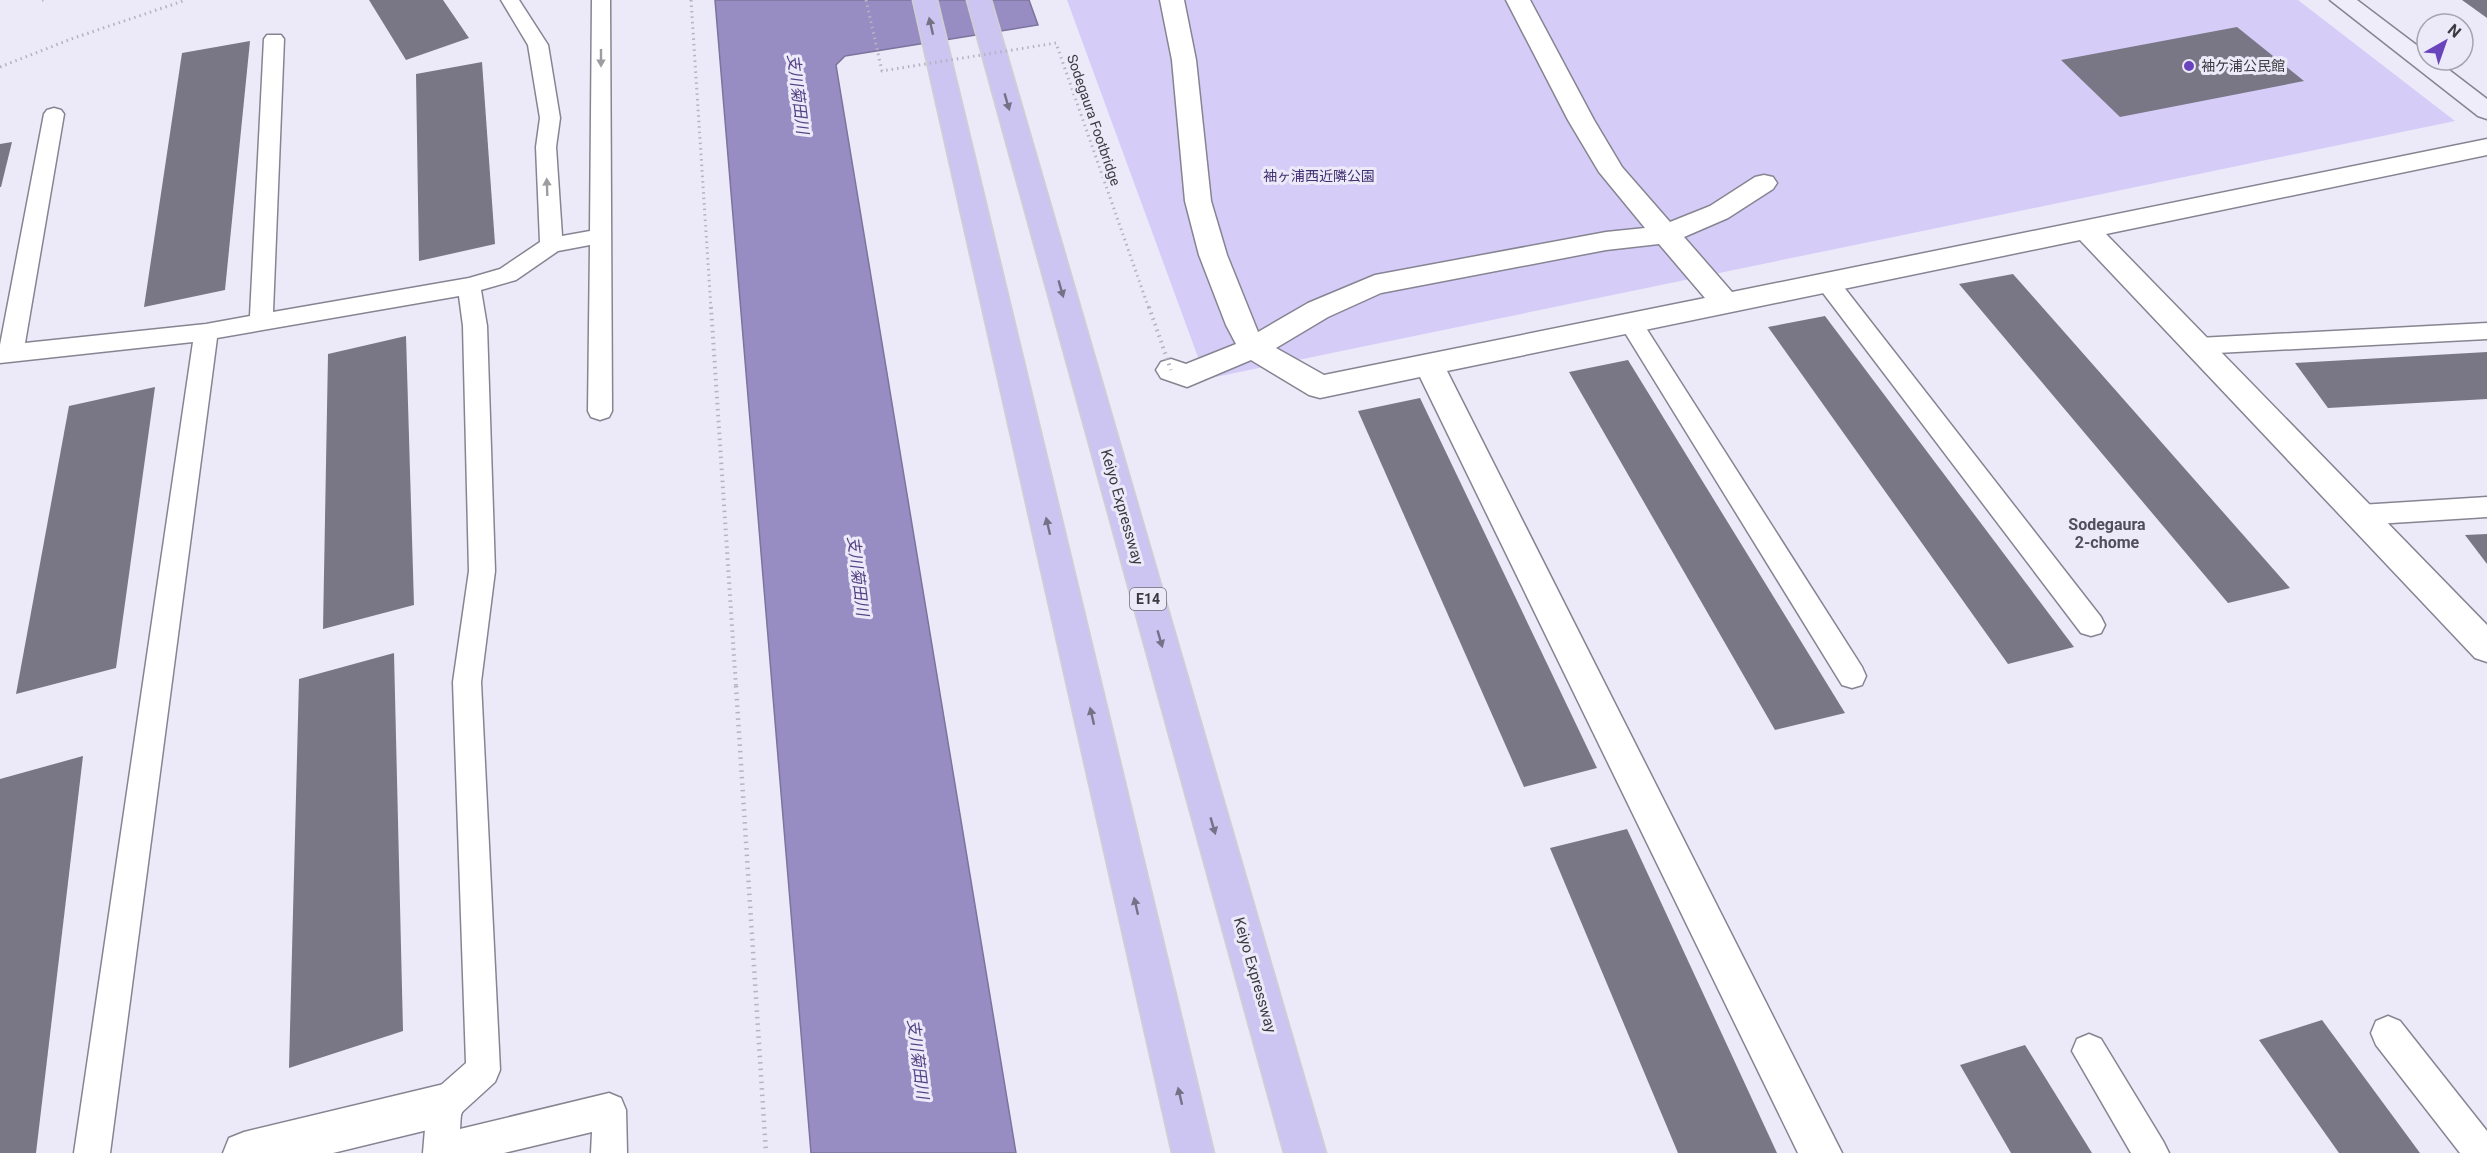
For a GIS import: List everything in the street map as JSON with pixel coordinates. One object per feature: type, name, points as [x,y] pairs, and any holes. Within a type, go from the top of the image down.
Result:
[{"type":"highway","points":[[925,0],[1193,1153]]},
{"type":"highway","name":"Keiyo Expressway","points":[[979,0],[1305,1153]]},
{"type":"street","points":[[1173,0],[1184,60],[1198,201],[1213,255],[1240,325],[1253,348],[1320,387],[2487,147]]},
{"type":"street","points":[[1518,0],[1581,120],[1612,171],[1725,303]]},
{"type":"street","points":[[2342,0],[2487,111]]},
{"type":"street","points":[[1171,370],[1187,376],[1253,348],[1318,310],[1375,285],[1606,241],[1667,234],[1719,212],[1764,183]]},
{"type":"street","points":[[2087,231],[2487,648]]},
{"type":"street","points":[[1429,365],[1821,1153]]},
{"type":"street","points":[[244,1153],[444,1105]]},
{"type":"lane","points":[[510,0],[538,45],[540,55],[550,118],[546,147],[551,245]]},
{"type":"lane","points":[[600,411],[601,0]]},
{"type":"lane","points":[[261,321],[274,39]]},
{"type":"lane","points":[[54,114],[6,353],[206,332],[469,286],[508,274],[528,263],[551,245],[601,236]]},
{"type":"lane","points":[[1828,283],[2091,625]]},
{"type":"lane","points":[[469,286],[476,326],[482,571],[467,682],[483,1070],[444,1105],[441,1152],[609,1110],[609,1153]]},
{"type":"lane","points":[[1631,322],[1852,676]]},
{"type":"lane","points":[[2198,346],[2487,331]]},
{"type":"lane","points":[[92,1153],[206,332]]},
{"type":"lane","points":[[2360,515],[2487,507]]},
{"type":"lane","points":[[2388,1033],[2482,1153]]},
{"type":"lane","points":[[2089,1051],[2151,1153]]},
{"type":"path","points":[[0,67],[71,39],[186,0]]},
{"type":"path","points":[[691,0],[766,1153]]},
{"type":"path","name":"Sodegaura Footbridge","points":[[866,0],[882,71],[1056,43],[1171,370]]},
{"type":"green space","name":"袖ヶ浦西近隣公園","points":[[1067,0],[2298,0],[2455,121],[1206,379]]},
{"type":"water","name":"支川菊田川","points":[[715,0],[1029,0],[1038,25],[845,56],[836,65],[1016,1153],[811,1153]]},
{"type":"building","points":[[369,0],[443,0],[469,38],[406,60]]},
{"type":"building","points":[[2462,0],[2487,0],[2487,18]]},
{"type":"building","points":[[2237,27],[2304,81],[2120,117],[2061,60]]},
{"type":"building","points":[[250,41],[225,290],[144,307],[182,53]]},
{"type":"building","points":[[482,62],[495,244],[419,261],[416,74]]},
{"type":"building","points":[[12,142],[1,187],[0,187],[0,144]]},
{"type":"building","points":[[2013,274],[2290,588],[2228,603],[1959,284]]},
{"type":"building","points":[[1825,316],[2074,647],[2008,664],[1768,327]]},
{"type":"building","points":[[406,336],[414,605],[323,629],[328,354]]},
{"type":"building","points":[[2487,352],[2487,399],[2328,408],[2295,363]]},
{"type":"building","points":[[1628,360],[1845,713],[1775,730],[1569,372]]},
{"type":"building","points":[[155,387],[116,668],[16,694],[69,406]]},
{"type":"building","points":[[1420,398],[1597,768],[1524,787],[1358,411]]},
{"type":"building","points":[[2487,534],[2487,564],[2465,535]]},
{"type":"building","points":[[394,653],[403,1031],[289,1068],[299,679]]},
{"type":"building","points":[[83,756],[36,1153],[0,1153],[0,779]]},
{"type":"building","points":[[1627,829],[1777,1153],[1678,1153],[1550,848]]},
{"type":"building","points":[[2322,1020],[2420,1153],[2339,1153],[2259,1040]]},
{"type":"building","points":[[2025,1045],[2092,1153],[2011,1153],[1960,1065]]},
{"type":"place","name":"袖ケ浦公民館","points":[[2189,66]]},
{"type":"district","name":"Sodegaura 2-chome","points":[[2107,533]]}]
